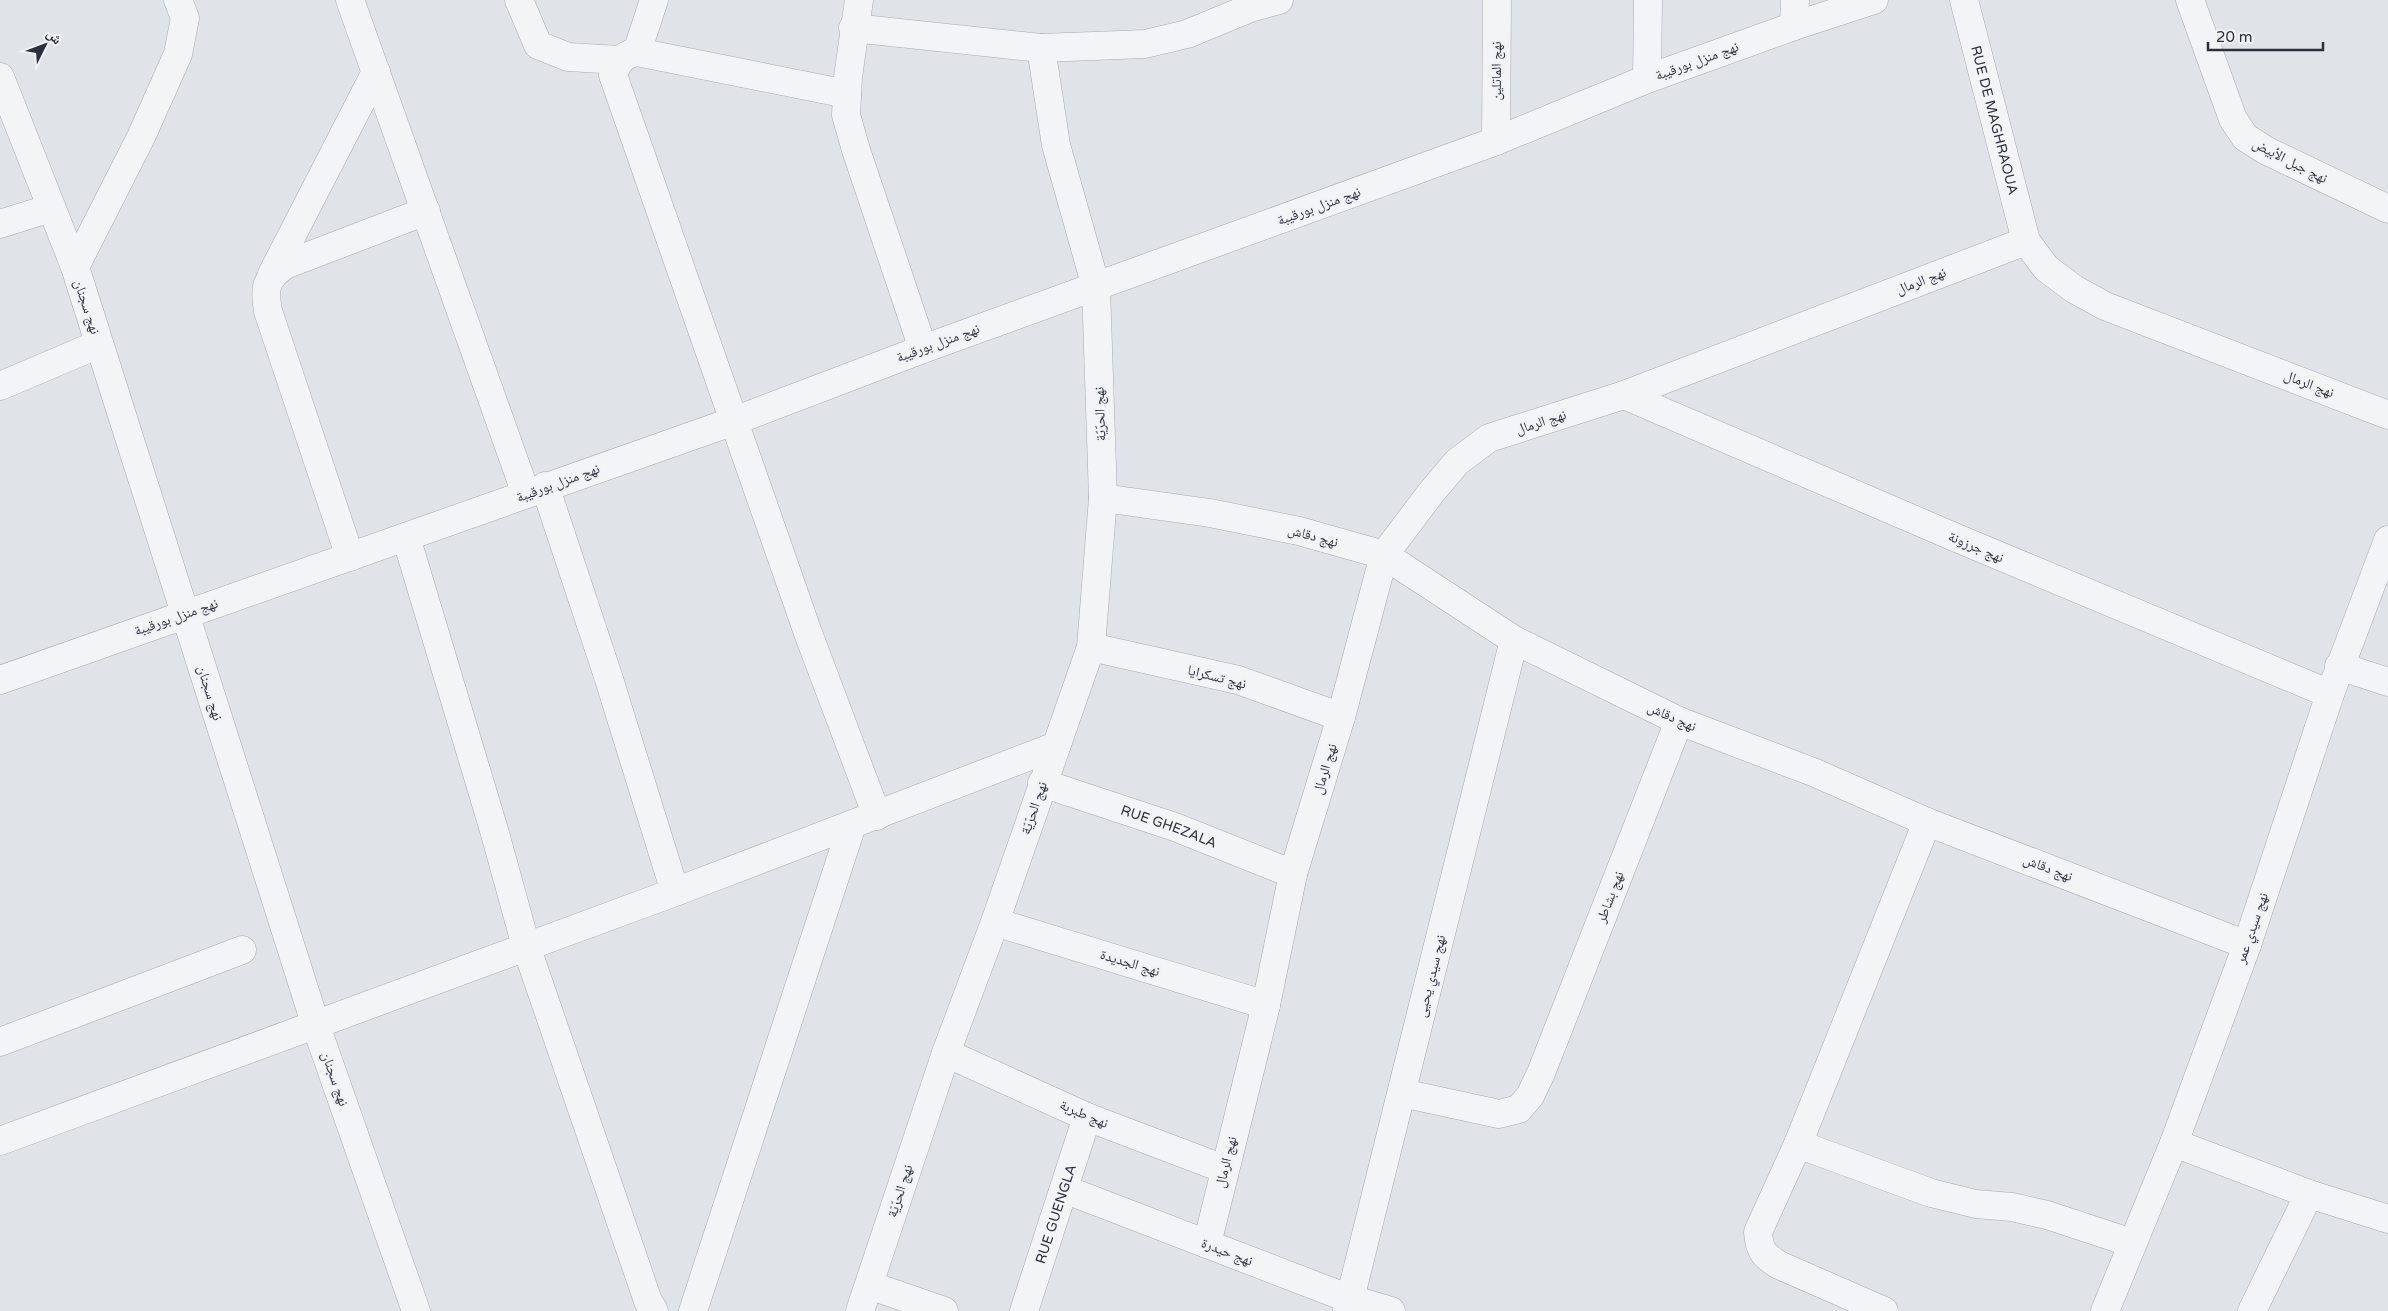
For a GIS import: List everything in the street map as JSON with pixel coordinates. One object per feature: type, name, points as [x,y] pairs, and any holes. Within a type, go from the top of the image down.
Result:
[{"type":"street","points":[[75,267],[141,137],[178,54],[185,18],[178,0]]},
{"type":"street","points":[[350,0],[426,211],[608,676],[675,892]]},
{"type":"street","points":[[518,0],[538,45],[568,57],[628,56],[847,94]]},
{"type":"street","points":[[654,0],[628,56],[613,75],[808,633],[877,816]]},
{"type":"street","points":[[859,0],[853,28],[846,115],[923,349]]},
{"type":"street","points":[[853,28],[1041,48],[1145,44],[1187,34],[1250,8],[1280,0]]},
{"type":"street","name":"نهج الماتلين","points":[[1496,141],[1497,0]]},
{"type":"street","points":[[1648,0],[1648,79]]},
{"type":"street","name":"نهج منزل بورقيبة","points":[[0,680],[734,421],[923,349],[1496,141],[1648,79],[1795,13],[1874,0]]},
{"type":"street","name":"RUE DE MAGHRAOUA","points":[[1964,0],[2026,241]]},
{"type":"street","name":"نهج جبل الأبيض","points":[[2190,0],[2233,119],[2245,137],[2265,150],[2388,209]]},
{"type":"street","name":"نهج الحرّيّة","points":[[860,1311],[946,1053],[995,922],[1091,647],[1102,498],[1096,287],[1056,145],[1041,48]]},
{"type":"street","points":[[350,557],[268,311],[264,293],[376,72]]},
{"type":"street","name":"نهج سجنان","points":[[0,77],[75,267],[315,1023],[416,1311]]},
{"type":"street","points":[[0,224],[51,208]]},
{"type":"street","points":[[272,274],[285,265],[426,211]]},
{"type":"street","name":"نهج الرمال","points":[[1207,1244],[1266,1005],[1293,874],[1341,717],[1384,555],[1457,462],[1489,438],[1624,395],[2026,241],[2046,268],[2074,288],[2105,306],[2388,415]]},
{"type":"street","points":[[0,386],[99,344]]},
{"type":"street","name":"نهج جرزونة","points":[[1624,395],[1959,539],[2330,694]]},
{"type":"street","name":"نهج دقاش","points":[[1102,498],[1210,513],[1299,531],[1384,555],[1514,640],[1679,721],[1813,772],[1927,822],[2247,945]]},
{"type":"street","points":[[406,537],[494,830],[526,946],[648,1301],[654,1311]]},
{"type":"street","name":"نهج سيدي عمر","points":[[2105,1311],[2174,1143],[2247,945],[2339,666],[2388,540]]},
{"type":"street","name":"نهج سيدي يحيى","points":[[1349,1305],[1514,640]]},
{"type":"street","name":"نهج تسكرايا","points":[[1091,647],[1238,680],[1341,717]]},
{"type":"street","points":[[2339,666],[2388,682]]},
{"type":"street","name":"نهج بشاطر","points":[[1402,1093],[1499,1114],[1519,1109],[1530,1096],[1541,1073],[1679,721]]},
{"type":"street","points":[[0,1141],[315,1023],[675,892],[1056,746]]},
{"type":"street","name":"RUE GHEZALA","points":[[1042,783],[1175,827],[1293,874]]},
{"type":"street","points":[[1884,1311],[1779,1265],[1764,1256],[1759,1246],[1758,1232],[1798,1144],[1927,822]]},
{"type":"street","points":[[693,1311],[852,825]]},
{"type":"street","name":"نهج الجديدة","points":[[995,922],[1266,1005]]},
{"type":"street","points":[[0,1042],[242,950]]},
{"type":"street","name":"نهج طبربة","points":[[946,1053],[1086,1117],[1224,1169]]},
{"type":"street","name":"RUE GUENGLA","points":[[1024,1311],[1086,1117]]},
{"type":"street","points":[[2174,1143],[2308,1194],[2388,1219]]},
{"type":"street","points":[[1798,1144],[1931,1193],[1976,1204],[2012,1207],[2047,1215],[2132,1243]]},
{"type":"street","name":"نهج حيدرة","points":[[1064,1189],[1207,1244],[1349,1305],[1391,1311]]},
{"type":"street","points":[[2252,1311],[2308,1194]]},
{"type":"street","points":[[869,1285],[944,1311]]}]
